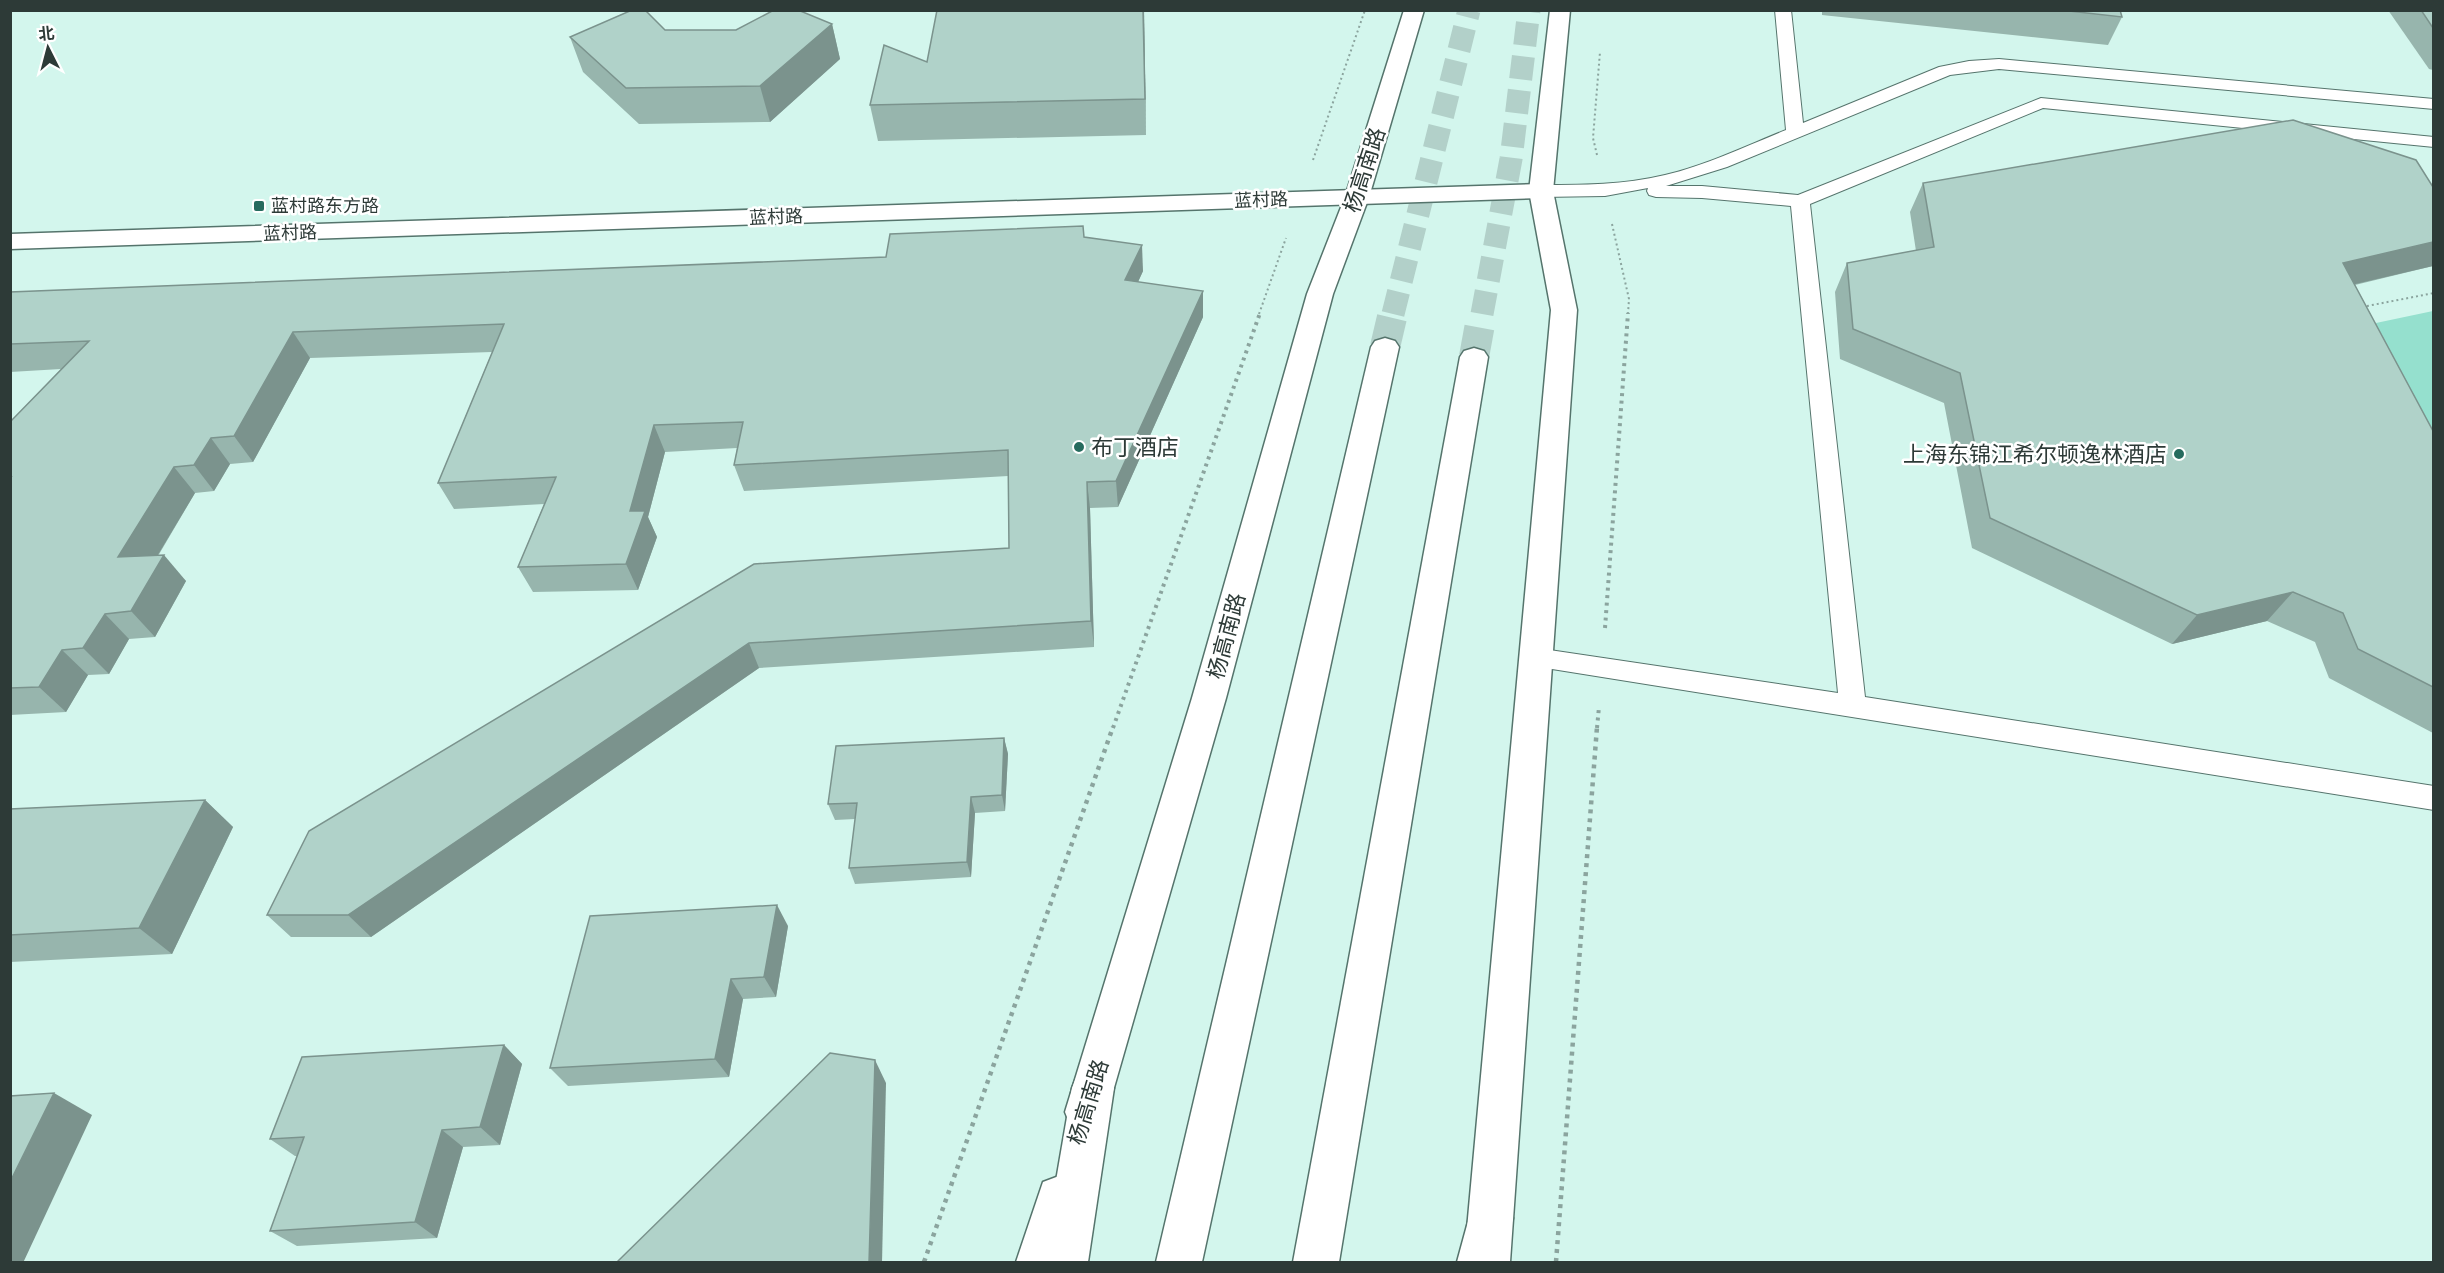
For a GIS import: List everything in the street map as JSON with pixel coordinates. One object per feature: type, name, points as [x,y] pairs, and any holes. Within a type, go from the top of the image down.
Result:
[{"type":"main road","name":"杨高南路","points":[[1039,1263],[1209,699],[1320,294],[1357,197],[1414,10]]},
{"type":"main road","points":[[1487,1263],[1564,310],[1541,192],[1560,10]]},
{"type":"main road","name":"蓝村路","points":[[10,242],[1541,192]]},
{"type":"main road","points":[[1179,1263],[1385,347]]},
{"type":"main road","points":[[1316,1263],[1474,357]]},
{"type":"main road","points":[[1065,1263],[1093,1088]]},
{"type":"main road","points":[[1480,1263],[1491,1218]]},
{"type":"lane","points":[[1783,10],[1795,133]]},
{"type":"lane","points":[[1605,190],[1678,177],[1721,163],[1945,71],[1969,66],[1999,64],[2433,104]]},
{"type":"lane","points":[[1541,192],[1605,190],[1702,192],[1800,201],[2041,103],[2433,142]]},
{"type":"lane","points":[[1800,201],[1853,706]]},
{"type":"lane","points":[[1536,658],[2433,798]]},
{"type":"path","points":[[924,1263],[1365,10]]},
{"type":"path","points":[[2357,307],[2433,293]]},
{"type":"green space","points":[[2433,311],[2433,477],[2357,327]]},
{"type":"building","points":[[632,10],[645,10],[665,30],[736,30],[774,10],[798,10],[832,24],[760,86],[626,88],[570,37]]},
{"type":"building","points":[[937,10],[1143,10],[1145,99],[870,105],[884,45],[927,62]]},
{"type":"building","points":[[2060,10],[2120,10],[2122,17]]},
{"type":"building","points":[[2421,10],[2433,10],[2433,28]]},
{"type":"building","name":"上海东锦江希尔顿逸林酒店","points":[[2293,120],[2416,160],[2433,187],[2433,242],[2343,263],[2433,431],[2433,687],[2358,649],[2343,613],[2293,592],[2197,615],[1990,518],[1960,373],[1853,329],[1847,263],[1934,247],[1923,183]]},
{"type":"building","points":[[1083,226],[1084,237],[1142,245],[1125,280],[1203,291],[1116,481],[1087,482],[1091,621],[749,643],[348,915],[267,915],[309,831],[754,564],[1009,548],[1008,450],[734,465],[743,422],[654,425],[630,511],[645,511],[626,564],[518,567],[556,477],[438,483],[504,324],[293,332],[234,436],[211,438],[194,465],[174,467],[118,557],[164,555],[131,611],[105,614],[83,648],[62,650],[39,687],[10,688],[10,422],[89,341],[10,344],[10,292],[886,257],[890,234]]},
{"type":"building","points":[[1004,738],[1002,795],[971,797],[967,862],[849,868],[857,803],[828,804],[836,746]]},
{"type":"building","points":[[205,800],[139,928],[10,935],[10,809]]},
{"type":"building","points":[[777,905],[764,977],[731,979],[715,1059],[550,1068],[590,916]]},
{"type":"building","points":[[504,1045],[480,1127],[442,1130],[415,1222],[270,1231],[304,1137],[270,1139],[302,1057]]},
{"type":"building","points":[[830,1053],[875,1060],[869,1263],[616,1263]]},
{"type":"building","points":[[54,1093],[10,1182],[10,1096]]},
{"type":"tunnel","points":[[1393,314],[1469,10]]},
{"type":"tunnel","points":[[1482,314],[1511,159],[1529,10]]},
{"type":"tunnel","points":[[1385,347],[1393,313]]},
{"type":"tunnel","points":[[1474,357],[1482,313]]},
{"type":"place","name":"蓝村路东方路","points":[[259,206]]},
{"type":"place","name":"布丁酒店","points":[[1079,447]]},
{"type":"place","name":"上海东锦江希尔顿逸林酒店","points":[[2179,454]]}]
